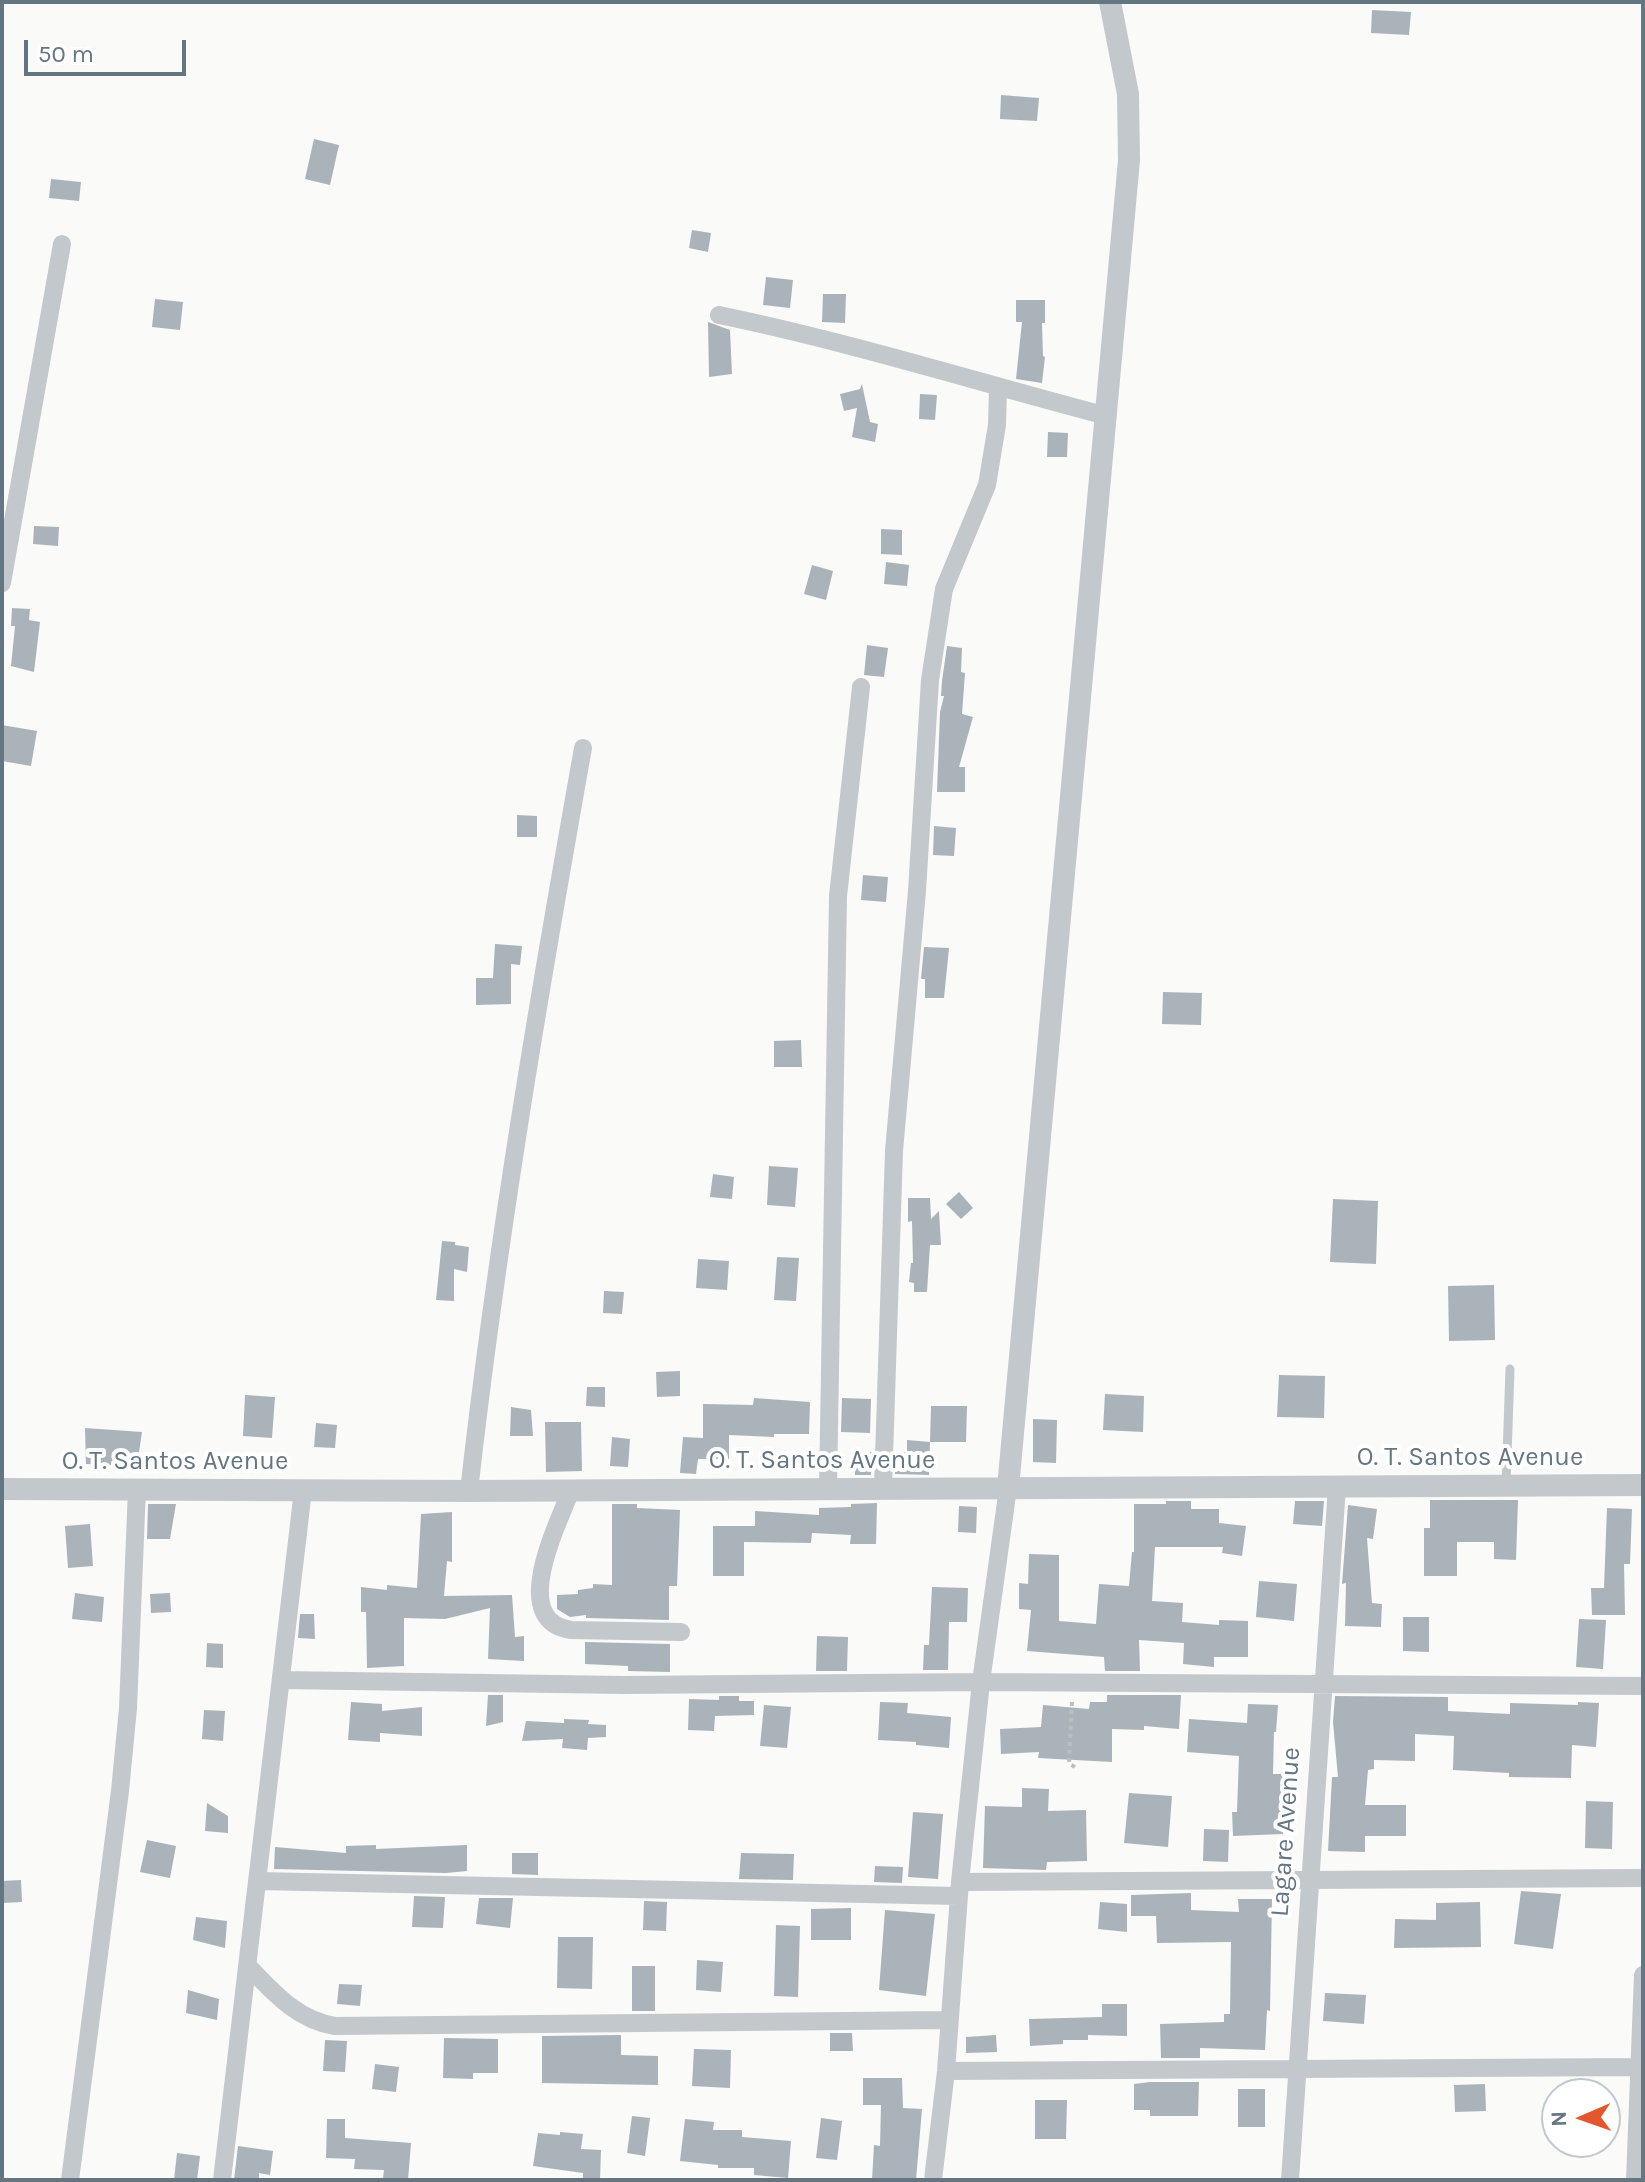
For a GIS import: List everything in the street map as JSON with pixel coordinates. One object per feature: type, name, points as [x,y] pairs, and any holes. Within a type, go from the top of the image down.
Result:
[{"type":"street","points":[[933,2180],[946,2071],[959,1889],[981,1682],[1008,1488],[1130,135],[1128,94],[1110,2]]},
{"type":"street","points":[[2,583],[62,244]]},
{"type":"street","points":[[719,315],[870,349],[1107,416]]},
{"type":"street","points":[[883,1488],[894,1151],[917,891],[930,680],[944,589],[987,485],[995,437],[998,387]]},
{"type":"street","points":[[828,1489],[838,896],[861,687]]},
{"type":"street","points":[[469,1491],[486,1336],[521,1107],[583,748]]},
{"type":"street","name":"O. T. Santos Avenue","points":[[2,1489],[469,1491],[1643,1485]]},
{"type":"street","name":"Lagare Avenue","points":[[1290,2180],[1337,1487]]},
{"type":"street","points":[[70,2180],[128,1708],[137,1489]]},
{"type":"street","points":[[222,2180],[303,1490]]},
{"type":"street","points":[[571,1490],[541,1570],[539,1590],[547,1619],[557,1628],[571,1630],[681,1632]]},
{"type":"street","points":[[281,1680],[624,1685],[981,1682],[1643,1686]]},
{"type":"street","points":[[258,1881],[959,1889],[1309,1880],[1643,1878]]},
{"type":"street","points":[[248,1966],[292,2008],[319,2024],[335,2026],[949,2020]]},
{"type":"street","points":[[1635,2180],[1643,1975]]},
{"type":"street","points":[[946,2071],[1639,2067]]},
{"type":"lane","points":[[1506,1485],[1510,1369]]},
{"type":"path","points":[[1074,1684],[1069,1760],[1078,1769]]},
{"type":"building","points":[[1372,10],[1411,12],[1409,35],[1371,33]]},
{"type":"building","points":[[1001,95],[1039,98],[1037,121],[1000,119]]},
{"type":"building","points":[[314,139],[339,145],[330,185],[305,179]]},
{"type":"building","points":[[51,179],[81,182],[79,201],[49,198]]},
{"type":"building","points":[[692,230],[711,233],[708,252],[689,248]]},
{"type":"building","points":[[766,277],[793,280],[790,308],[763,305]]},
{"type":"building","points":[[823,294],[846,294],[845,323],[822,322]]},
{"type":"building","points":[[155,299],[183,302],[180,330],[152,327]]},
{"type":"building","points":[[1016,300],[1045,300],[1042,383],[1016,379],[1022,322],[1016,322]]},
{"type":"building","points":[[708,322],[730,330],[732,374],[709,377]]},
{"type":"building","points":[[862,384],[870,422],[878,424],[875,442],[852,437],[857,408],[844,411],[840,394],[860,389]]},
{"type":"building","points":[[920,394],[937,395],[935,420],[919,419]]},
{"type":"building","points":[[1048,432],[1068,433],[1067,457],[1047,457]]},
{"type":"building","points":[[34,526],[59,527],[58,546],[33,544]]},
{"type":"building","points":[[881,529],[902,530],[902,555],[881,554]]},
{"type":"building","points":[[886,562],[909,565],[907,586],[884,584]]},
{"type":"building","points":[[812,565],[833,571],[826,600],[804,594]]},
{"type":"building","points":[[12,608],[30,609],[29,620],[40,622],[34,672],[11,666],[15,626],[11,626]]},
{"type":"building","points":[[867,645],[888,648],[884,677],[864,675]]},
{"type":"building","points":[[947,646],[962,648],[961,672],[965,673],[962,714],[973,717],[959,767],[965,767],[965,792],[937,792],[940,712],[944,696],[941,696],[942,681]]},
{"type":"building","points":[[2,725],[37,731],[31,766],[2,761]]},
{"type":"building","points":[[517,815],[537,816],[537,837],[517,837]]},
{"type":"building","points":[[934,826],[956,828],[954,856],[933,855]]},
{"type":"building","points":[[863,875],[888,877],[886,902],[861,900]]},
{"type":"building","points":[[495,944],[522,946],[520,965],[511,964],[511,1004],[476,1005],[476,978],[493,978]]},
{"type":"building","points":[[924,947],[949,948],[944,998],[925,998],[925,979],[921,979]]},
{"type":"building","points":[[1163,992],[1202,993],[1201,1025],[1162,1024]]},
{"type":"building","points":[[801,1040],[802,1067],[774,1067],[774,1041]]},
{"type":"building","points":[[769,1166],[798,1168],[795,1207],[767,1205]]},
{"type":"building","points":[[713,1174],[734,1177],[732,1199],[710,1197]]},
{"type":"building","points":[[959,1192],[973,1208],[961,1219],[946,1204]]},
{"type":"building","points":[[908,1198],[930,1198],[931,1219],[939,1211],[941,1245],[930,1245],[927,1292],[914,1292],[914,1283],[909,1282],[913,1263]]},
{"type":"building","points":[[1333,1199],[1378,1201],[1376,1264],[1330,1262]]},
{"type":"building","points":[[442,1241],[469,1247],[467,1272],[454,1269],[454,1301],[436,1300]]},
{"type":"building","points":[[777,1257],[799,1258],[796,1301],[774,1300]]},
{"type":"building","points":[[698,1259],[729,1261],[727,1290],[696,1288]]},
{"type":"building","points":[[1494,1285],[1495,1340],[1449,1341],[1448,1286]]},
{"type":"building","points":[[604,1291],[624,1292],[622,1314],[603,1313]]},
{"type":"building","points":[[680,1371],[680,1396],[657,1397],[656,1372]]},
{"type":"building","points":[[1279,1375],[1325,1376],[1324,1418],[1277,1417]]},
{"type":"building","points":[[587,1387],[605,1387],[605,1407],[586,1406]]},
{"type":"building","points":[[1105,1394],[1144,1396],[1143,1432],[1103,1430]]},
{"type":"building","points":[[245,1395],[275,1397],[272,1438],[243,1436]]},
{"type":"building","points":[[754,1398],[810,1402],[809,1434],[774,1434],[774,1437],[729,1435],[729,1459],[698,1459],[696,1474],[680,1473],[683,1437],[703,1438],[703,1404],[753,1405]]},
{"type":"building","points":[[842,1398],[871,1399],[870,1433],[841,1432]]},
{"type":"building","points":[[931,1406],[967,1406],[966,1442],[930,1442]]},
{"type":"building","points":[[511,1407],[531,1410],[533,1436],[510,1436]]},
{"type":"building","points":[[1033,1419],[1057,1420],[1056,1463],[1033,1462]]},
{"type":"building","points":[[545,1422],[581,1422],[582,1471],[546,1472]]},
{"type":"building","points":[[316,1423],[337,1425],[335,1448],[314,1447]]},
{"type":"building","points":[[85,1428],[142,1432],[137,1466],[86,1464]]},
{"type":"building","points":[[612,1437],[630,1439],[628,1467],[610,1466]]},
{"type":"building","points":[[907,1440],[930,1442],[929,1475],[895,1474],[896,1452],[907,1452]]},
{"type":"building","points":[[855,1452],[872,1452],[871,1475],[855,1475]]},
{"type":"building","points":[[1430,1500],[1518,1500],[1516,1560],[1494,1559],[1494,1542],[1457,1542],[1457,1576],[1424,1576],[1424,1528],[1430,1528]]},
{"type":"building","points":[[1166,1501],[1191,1501],[1191,1509],[1219,1509],[1219,1523],[1246,1526],[1242,1556],[1222,1553],[1223,1547],[1155,1547],[1152,1601],[1183,1603],[1182,1622],[1219,1625],[1219,1620],[1248,1621],[1248,1657],[1214,1657],[1214,1667],[1183,1664],[1184,1643],[1139,1640],[1140,1671],[1105,1671],[1104,1657],[1027,1651],[1031,1610],[1019,1609],[1019,1583],[1028,1584],[1029,1554],[1059,1555],[1059,1621],[1096,1624],[1099,1584],[1129,1586],[1134,1552],[1134,1504],[1166,1504]]},
{"type":"building","points":[[1295,1501],[1324,1501],[1322,1526],[1293,1524]]},
{"type":"building","points":[[877,1503],[876,1544],[850,1544],[851,1535],[812,1533],[811,1543],[744,1542],[744,1576],[713,1576],[713,1526],[755,1526],[755,1511],[819,1515],[819,1508]]},
{"type":"building","points":[[148,1504],[176,1504],[170,1539],[147,1539]]},
{"type":"building","points":[[612,1504],[680,1510],[677,1586],[669,1586],[669,1620],[586,1618],[586,1615],[570,1617],[557,1609],[557,1595],[578,1594],[578,1590],[593,1588],[593,1584],[612,1585]]},
{"type":"building","points":[[1348,1505],[1377,1509],[1373,1539],[1367,1538],[1372,1603],[1382,1604],[1381,1627],[1345,1626],[1346,1583],[1342,1584]]},
{"type":"building","points":[[959,1506],[977,1507],[976,1533],[958,1532]]},
{"type":"building","points":[[1607,1508],[1632,1509],[1630,1564],[1624,1564],[1625,1615],[1592,1615],[1591,1588],[1604,1588]]},
{"type":"building","points":[[452,1512],[452,1562],[447,1561],[444,1596],[512,1595],[515,1637],[524,1636],[524,1661],[488,1659],[490,1608],[445,1619],[404,1618],[404,1666],[367,1668],[366,1612],[361,1612],[361,1587],[387,1590],[387,1585],[417,1588],[421,1514]]},
{"type":"building","points":[[90,1524],[93,1566],[68,1568],[65,1526]]},
{"type":"building","points":[[1259,1581],[1297,1584],[1294,1621],[1256,1617]]},
{"type":"building","points":[[932,1587],[968,1588],[967,1622],[949,1622],[948,1670],[923,1670],[924,1645],[929,1645]]},
{"type":"building","points":[[75,1593],[104,1597],[102,1622],[72,1619]]},
{"type":"building","points":[[170,1593],[171,1612],[151,1613],[150,1594]]},
{"type":"building","points":[[300,1614],[314,1614],[315,1639],[298,1638]]},
{"type":"building","points":[[1403,1617],[1429,1617],[1429,1652],[1403,1651]]},
{"type":"building","points":[[1579,1619],[1606,1620],[1603,1669],[1576,1667]]},
{"type":"building","points":[[817,1636],[848,1637],[847,1671],[816,1671]]},
{"type":"building","points":[[585,1642],[670,1644],[670,1672],[628,1671],[628,1666],[585,1664]]},
{"type":"building","points":[[207,1643],[223,1644],[223,1668],[206,1667]]},
{"type":"building","points":[[488,1695],[503,1695],[503,1722],[486,1726]]},
{"type":"building","points":[[1107,1695],[1181,1695],[1179,1729],[1144,1726],[1144,1730],[1112,1729],[1112,1762],[1038,1758],[1039,1752],[1001,1754],[1000,1729],[1041,1727],[1043,1705],[1089,1709],[1090,1702],[1107,1702]]},
{"type":"building","points":[[719,1696],[739,1696],[739,1701],[754,1701],[754,1715],[715,1716],[714,1731],[688,1730],[689,1699],[719,1700]]},
{"type":"building","points":[[1335,1696],[1448,1697],[1448,1711],[1510,1714],[1510,1703],[1599,1703],[1596,1747],[1572,1745],[1571,1778],[1509,1777],[1509,1773],[1453,1770],[1454,1736],[1415,1734],[1415,1761],[1374,1760],[1374,1769],[1368,1770],[1365,1805],[1406,1805],[1406,1836],[1365,1836],[1365,1852],[1328,1851],[1332,1777],[1338,1777],[1333,1722]]},
{"type":"building","points":[[351,1702],[382,1704],[382,1711],[422,1707],[422,1736],[380,1733],[380,1742],[348,1740]]},
{"type":"building","points":[[880,1702],[908,1703],[907,1713],[951,1717],[949,1748],[878,1740]]},
{"type":"building","points":[[1248,1704],[1278,1705],[1273,1774],[1299,1774],[1298,1804],[1282,1804],[1283,1834],[1233,1836],[1232,1812],[1237,1812],[1239,1756],[1187,1752],[1189,1719],[1247,1723]]},
{"type":"building","points":[[764,1705],[791,1707],[787,1748],[760,1746]]},
{"type":"building","points":[[204,1710],[225,1711],[223,1741],[202,1739]]},
{"type":"building","points":[[564,1719],[589,1720],[588,1724],[606,1725],[606,1737],[588,1738],[587,1750],[562,1748],[563,1739],[522,1741],[526,1721],[564,1723]]},
{"type":"building","points":[[1022,1788],[1049,1789],[1048,1811],[1086,1810],[1087,1861],[1047,1862],[1046,1870],[983,1868],[985,1806],[1022,1807]]},
{"type":"building","points":[[1129,1793],[1172,1796],[1168,1847],[1124,1843]]},
{"type":"building","points":[[1586,1801],[1613,1802],[1612,1849],[1585,1848]]},
{"type":"building","points":[[207,1803],[228,1816],[228,1833],[205,1831]]},
{"type":"building","points":[[913,1812],[943,1814],[938,1879],[908,1877]]},
{"type":"building","points":[[1204,1829],[1229,1830],[1228,1862],[1203,1861]]},
{"type":"building","points":[[147,1840],[176,1846],[170,1878],[140,1872]]},
{"type":"building","points":[[376,1845],[376,1849],[467,1845],[467,1871],[274,1869],[275,1847],[346,1853],[346,1846]]},
{"type":"building","points":[[512,1853],[538,1853],[538,1875],[512,1874]]},
{"type":"building","points":[[741,1853],[794,1854],[793,1880],[739,1879]]},
{"type":"building","points":[[875,1866],[903,1867],[902,1883],[874,1882]]},
{"type":"building","points":[[21,1880],[22,1902],[2,1903],[2,1881]]},
{"type":"building","points":[[1521,1891],[1561,1894],[1553,1949],[1514,1944]]},
{"type":"building","points":[[1191,1893],[1191,1910],[1239,1912],[1238,1899],[1272,1899],[1270,2011],[1267,2010],[1265,2050],[1200,2048],[1200,2058],[1161,2058],[1160,2024],[1224,2022],[1224,2014],[1230,2014],[1231,1942],[1157,1943],[1156,1916],[1131,1916],[1131,1895]]},
{"type":"building","points":[[414,1896],[445,1897],[443,1928],[412,1927]]},
{"type":"building","points":[[479,1898],[513,1898],[510,1928],[476,1924]]},
{"type":"building","points":[[644,1901],[667,1902],[666,1931],[643,1930]]},
{"type":"building","points":[[1100,1902],[1127,1904],[1127,1932],[1098,1929]]},
{"type":"building","points":[[1480,1902],[1481,1947],[1394,1948],[1395,1919],[1436,1920],[1436,1903]]},
{"type":"building","points":[[851,1908],[851,1940],[811,1940],[811,1909]]},
{"type":"building","points":[[885,1910],[935,1914],[926,1996],[879,1990]]},
{"type":"building","points":[[196,1917],[227,1921],[225,1948],[193,1940]]},
{"type":"building","points":[[776,1925],[800,1926],[798,1997],[774,1996]]},
{"type":"building","points":[[558,1937],[593,1937],[592,1989],[557,1988]]},
{"type":"building","points":[[697,1960],[723,1962],[721,1992],[696,1990]]},
{"type":"building","points":[[632,1966],[655,1966],[655,2011],[632,2011]]},
{"type":"building","points":[[339,1984],[362,1985],[360,2006],[337,2004]]},
{"type":"building","points":[[188,1990],[219,1999],[217,2020],[186,2013]]},
{"type":"building","points":[[1325,1993],[1366,1995],[1364,2024],[1323,2021]]},
{"type":"building","points":[[1102,2004],[1127,2004],[1127,2036],[1088,2035],[1088,2040],[1063,2040],[1063,2044],[1030,2046],[1029,2019],[1102,2017]]},
{"type":"building","points":[[830,2033],[852,2033],[853,2051],[830,2051]]},
{"type":"building","points":[[621,2035],[621,2055],[658,2056],[658,2085],[542,2083],[542,2036]]},
{"type":"building","points":[[996,2035],[997,2052],[966,2053],[966,2037]]},
{"type":"building","points":[[444,2038],[498,2039],[498,2073],[473,2073],[473,2079],[443,2078]]},
{"type":"building","points":[[325,2040],[347,2041],[345,2072],[323,2071]]},
{"type":"building","points":[[694,2049],[731,2050],[730,2088],[692,2086]]},
{"type":"building","points":[[375,2064],[399,2067],[396,2092],[372,2089]]},
{"type":"building","points":[[863,2078],[902,2078],[903,2108],[922,2109],[916,2180],[872,2180],[874,2145],[880,2146],[881,2105],[863,2105]]},
{"type":"building","points":[[1199,2082],[1198,2116],[1150,2116],[1150,2110],[1134,2110],[1134,2084]]},
{"type":"building","points":[[1485,2084],[1486,2111],[1455,2112],[1454,2085]]},
{"type":"building","points":[[1238,2089],[1265,2089],[1265,2127],[1238,2127]]},
{"type":"building","points":[[1035,2100],[1067,2100],[1066,2139],[1035,2139]]},
{"type":"building","points":[[632,2116],[650,2118],[645,2156],[627,2153]]},
{"type":"building","points":[[821,2118],[842,2121],[837,2160],[816,2158]]},
{"type":"building","points":[[327,2119],[345,2119],[345,2138],[411,2143],[408,2180],[383,2178],[384,2170],[354,2169],[355,2159],[326,2158]]},
{"type":"building","points":[[685,2119],[714,2122],[713,2130],[742,2130],[742,2137],[791,2141],[788,2178],[754,2175],[754,2168],[718,2168],[718,2165],[680,2161]]},
{"type":"building","points":[[560,2132],[583,2134],[581,2149],[601,2150],[600,2180],[583,2180],[583,2173],[533,2166],[538,2133],[560,2135]]},
{"type":"building","points":[[238,2146],[273,2151],[270,2175],[259,2173],[259,2180],[234,2180]]},
{"type":"building","points":[[177,2153],[200,2156],[197,2180],[174,2180]]}]
